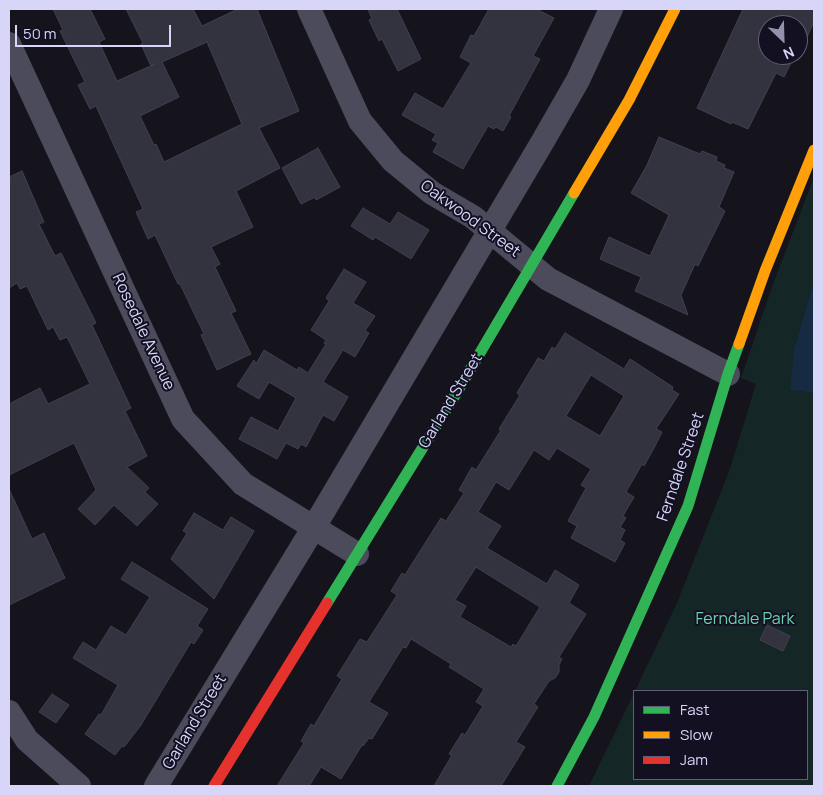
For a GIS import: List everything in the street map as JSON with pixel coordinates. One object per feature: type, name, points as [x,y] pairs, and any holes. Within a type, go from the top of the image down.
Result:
[{"type":"street","name":"Oakwood Street","points":[[309,9],[360,121],[393,161],[432,193],[473,217],[548,279],[728,374]]},
{"type":"street","name":"Garland Street","points":[[156,786],[491,231],[578,80],[611,9]]},
{"type":"street","name":"Garland Street","points":[[214,786],[428,440],[628,100],[665,32],[674,9]]},
{"type":"street","name":"Rosedale Avenue","points":[[9,44],[183,419],[243,484],[357,554]]},
{"type":"street","name":"Ferndale Street","points":[[556,786],[594,717],[688,506],[728,374],[814,150]]},
{"type":"street","points":[[9,712],[27,740],[79,786]]},
{"type":"green space","name":"Ferndale Park","points":[[814,177],[814,280],[794,349],[791,390],[814,393],[814,786],[589,786],[633,695],[633,780],[808,780],[808,690],[635,690],[677,603],[730,469],[756,384],[741,378],[772,287]]},
{"type":"water","points":[[814,280],[814,393],[790,390],[794,349]]},
{"type":"building","points":[[53,9],[90,9],[105,39],[99,42],[117,81],[151,66],[141,44],[143,43],[126,9],[193,9],[202,26],[238,9],[257,9],[299,111],[259,128],[280,168],[236,191],[253,227],[211,247],[220,264],[215,267],[236,311],[231,313],[251,354],[217,370],[201,335],[204,334],[155,235],[148,239],[136,212],[143,209],[96,106],[90,109],[78,85],[85,82],[60,31],[63,30]],"holes":[[[207,42],[242,124],[164,162],[140,116],[179,97],[162,62]]]},
{"type":"building","points":[[368,9],[397,9],[421,59],[398,71],[382,39],[379,41],[369,20],[372,19]]},
{"type":"building","points":[[489,9],[536,9],[554,18],[533,56],[540,59],[509,116],[511,117],[503,131],[496,127],[494,129],[488,126],[463,169],[433,152],[438,143],[432,140],[436,134],[402,115],[415,93],[443,109],[471,63],[460,57],[471,35],[474,36]]},
{"type":"building","points":[[743,9],[814,9],[814,22],[808,35],[808,15],[758,15],[758,65],[790,65],[784,77],[776,73],[748,129],[732,122],[731,124],[697,108]]},
{"type":"building","points":[[659,137],[700,154],[702,151],[717,157],[716,161],[725,165],[724,168],[734,172],[719,207],[725,211],[698,266],[695,264],[681,295],[688,315],[635,291],[641,277],[600,259],[609,237],[650,256],[669,215],[631,193],[647,165]]},
{"type":"building","points":[[318,148],[340,187],[316,200],[315,197],[301,204],[282,168]]},
{"type":"building","points":[[22,171],[44,222],[39,224],[55,256],[61,253],[96,323],[92,325],[131,408],[125,411],[147,456],[127,467],[149,488],[145,492],[158,504],[137,526],[114,505],[95,525],[78,509],[96,490],[74,443],[9,475],[9,404],[40,388],[48,404],[90,384],[67,337],[60,340],[53,327],[48,330],[27,286],[20,289],[17,283],[9,288],[9,177]]},
{"type":"building","points":[[363,208],[390,224],[398,212],[429,230],[411,259],[375,237],[373,240],[351,226]]},
{"type":"building","points":[[344,269],[366,282],[353,303],[375,316],[365,331],[369,333],[355,357],[343,350],[323,382],[348,397],[334,421],[323,415],[306,447],[301,444],[298,449],[286,443],[277,459],[239,439],[251,417],[278,431],[296,398],[269,382],[259,399],[237,386],[254,360],[256,364],[264,350],[297,370],[299,367],[308,373],[326,344],[324,343],[326,340],[311,330],[329,301],[326,298]]},
{"type":"building","points":[[565,333],[624,369],[630,359],[673,387],[672,390],[679,394],[656,429],[662,432],[654,448],[644,466],[642,464],[626,492],[634,497],[623,516],[626,518],[620,527],[625,530],[620,540],[625,543],[615,562],[571,538],[577,526],[568,521],[586,488],[581,485],[591,469],[557,448],[549,460],[534,450],[509,490],[496,482],[478,512],[501,526],[487,548],[547,584],[555,570],[579,585],[569,603],[586,614],[559,657],[562,659],[559,665],[559,672],[555,678],[549,681],[534,704],[538,707],[516,742],[525,747],[501,786],[434,786],[452,755],[449,754],[462,733],[465,735],[483,706],[476,702],[484,689],[449,667],[451,664],[411,639],[406,648],[403,647],[369,702],[388,713],[372,739],[369,738],[362,745],[341,779],[321,767],[309,786],[277,786],[304,743],[301,741],[311,724],[314,726],[342,679],[337,676],[360,639],[367,642],[397,595],[391,591],[402,573],[405,575],[441,518],[446,521],[464,493],[459,490],[472,467],[476,470],[501,430],[499,429],[520,395],[517,393],[538,358],[544,361],[552,347],[555,349]],"holes":[[[591,375],[624,396],[600,436],[566,416]],[[476,567],[540,607],[516,646],[513,644],[511,647],[460,617],[466,606],[455,600]]]},
{"type":"building","points":[[9,489],[32,539],[44,533],[65,578],[9,605]]},
{"type":"building","points":[[194,513],[223,530],[231,517],[254,531],[214,599],[171,559],[187,533],[183,531]]},
{"type":"building","points":[[132,562],[208,609],[197,626],[203,630],[194,644],[191,642],[141,725],[124,747],[122,746],[115,755],[85,734],[99,714],[101,715],[118,685],[73,658],[83,642],[96,650],[111,626],[126,635],[150,597],[121,579]]},
{"type":"building","points":[[767,625],[790,636],[783,651],[760,640]]},
{"type":"building","points":[[52,694],[69,705],[56,723],[39,712]]},
{"type":"traffic: fast","points":[[327,603],[457,392],[574,193]]},
{"type":"traffic: fast","points":[[557,786],[594,717],[688,506],[739,344]]},
{"type":"traffic: slow","points":[[574,193],[629,100],[675,9]]},
{"type":"traffic: slow","points":[[739,344],[765,271],[814,150]]},
{"type":"traffic: jam","points":[[214,786],[327,603]]}]
